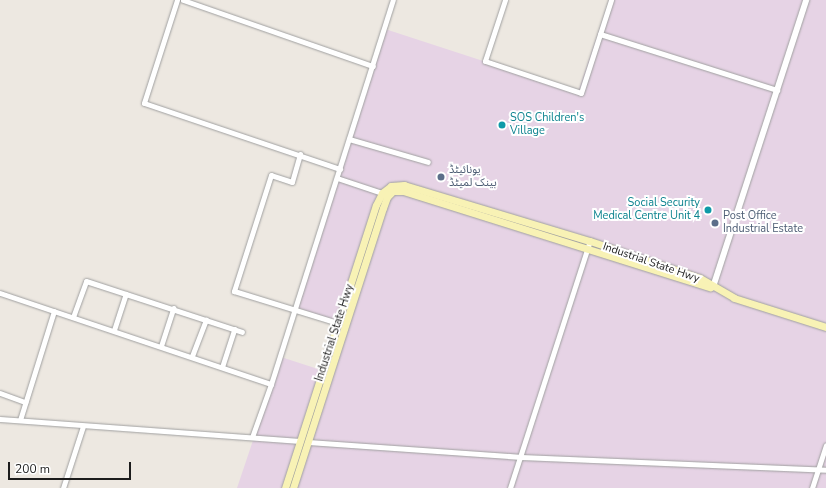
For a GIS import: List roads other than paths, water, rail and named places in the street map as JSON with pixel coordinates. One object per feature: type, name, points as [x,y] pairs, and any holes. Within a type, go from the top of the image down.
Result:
[{"type":"main road","name":"Industrial State Hwy","points":[[285,488],[338,323],[382,194],[390,186],[404,185],[589,244],[698,285],[712,287],[734,298],[826,327]]},
{"type":"main road","name":"Industrial State Hwy","points":[[293,488],[387,197],[393,191],[403,191],[589,244]]},
{"type":"main road","points":[[311,405],[319,408]]},
{"type":"main road","points":[[288,477],[296,480]]},
{"type":"street","points":[[177,0],[144,103],[300,154],[340,169]]},
{"type":"street","points":[[186,0],[373,66]]},
{"type":"street","points":[[252,437],[296,310],[393,0]]},
{"type":"street","points":[[505,0],[485,61],[581,93],[611,0]]},
{"type":"street","points":[[712,287],[806,0]]},
{"type":"street","points":[[600,34],[777,90]]},
{"type":"street","points":[[350,139],[428,162]]},
{"type":"street","points":[[300,154],[292,182],[271,175],[234,291],[338,323]]},
{"type":"street","points":[[337,178],[382,194]]},
{"type":"street","points":[[510,488],[589,244]]},
{"type":"street","points":[[73,317],[86,281],[173,308],[242,332]]},
{"type":"street","points":[[0,293],[192,356],[271,384]]},
{"type":"street","points":[[114,330],[126,294]]},
{"type":"street","points":[[161,346],[173,308]]},
{"type":"street","points":[[20,420],[54,311]]},
{"type":"street","points":[[192,356],[206,320]]},
{"type":"street","points":[[222,367],[234,329]]},
{"type":"street","points":[[0,393],[25,402]]},
{"type":"street","points":[[0,419],[300,441]]},
{"type":"street","points":[[63,488],[82,426]]},
{"type":"street","points":[[308,442],[520,457],[826,470]]},
{"type":"street","points":[[812,488],[826,445]]},
{"type":"place","name":"SOS Children's Village","points":[[502,125]]},
{"type":"place","name":"یونائیٹڈ بینک لمیٹڈ","points":[[441,177]]},
{"type":"place","name":"Social Security Medical Centre Unit 4","points":[[708,210]]},
{"type":"place","name":"Post Office Industrial Estate","points":[[715,223]]}]
